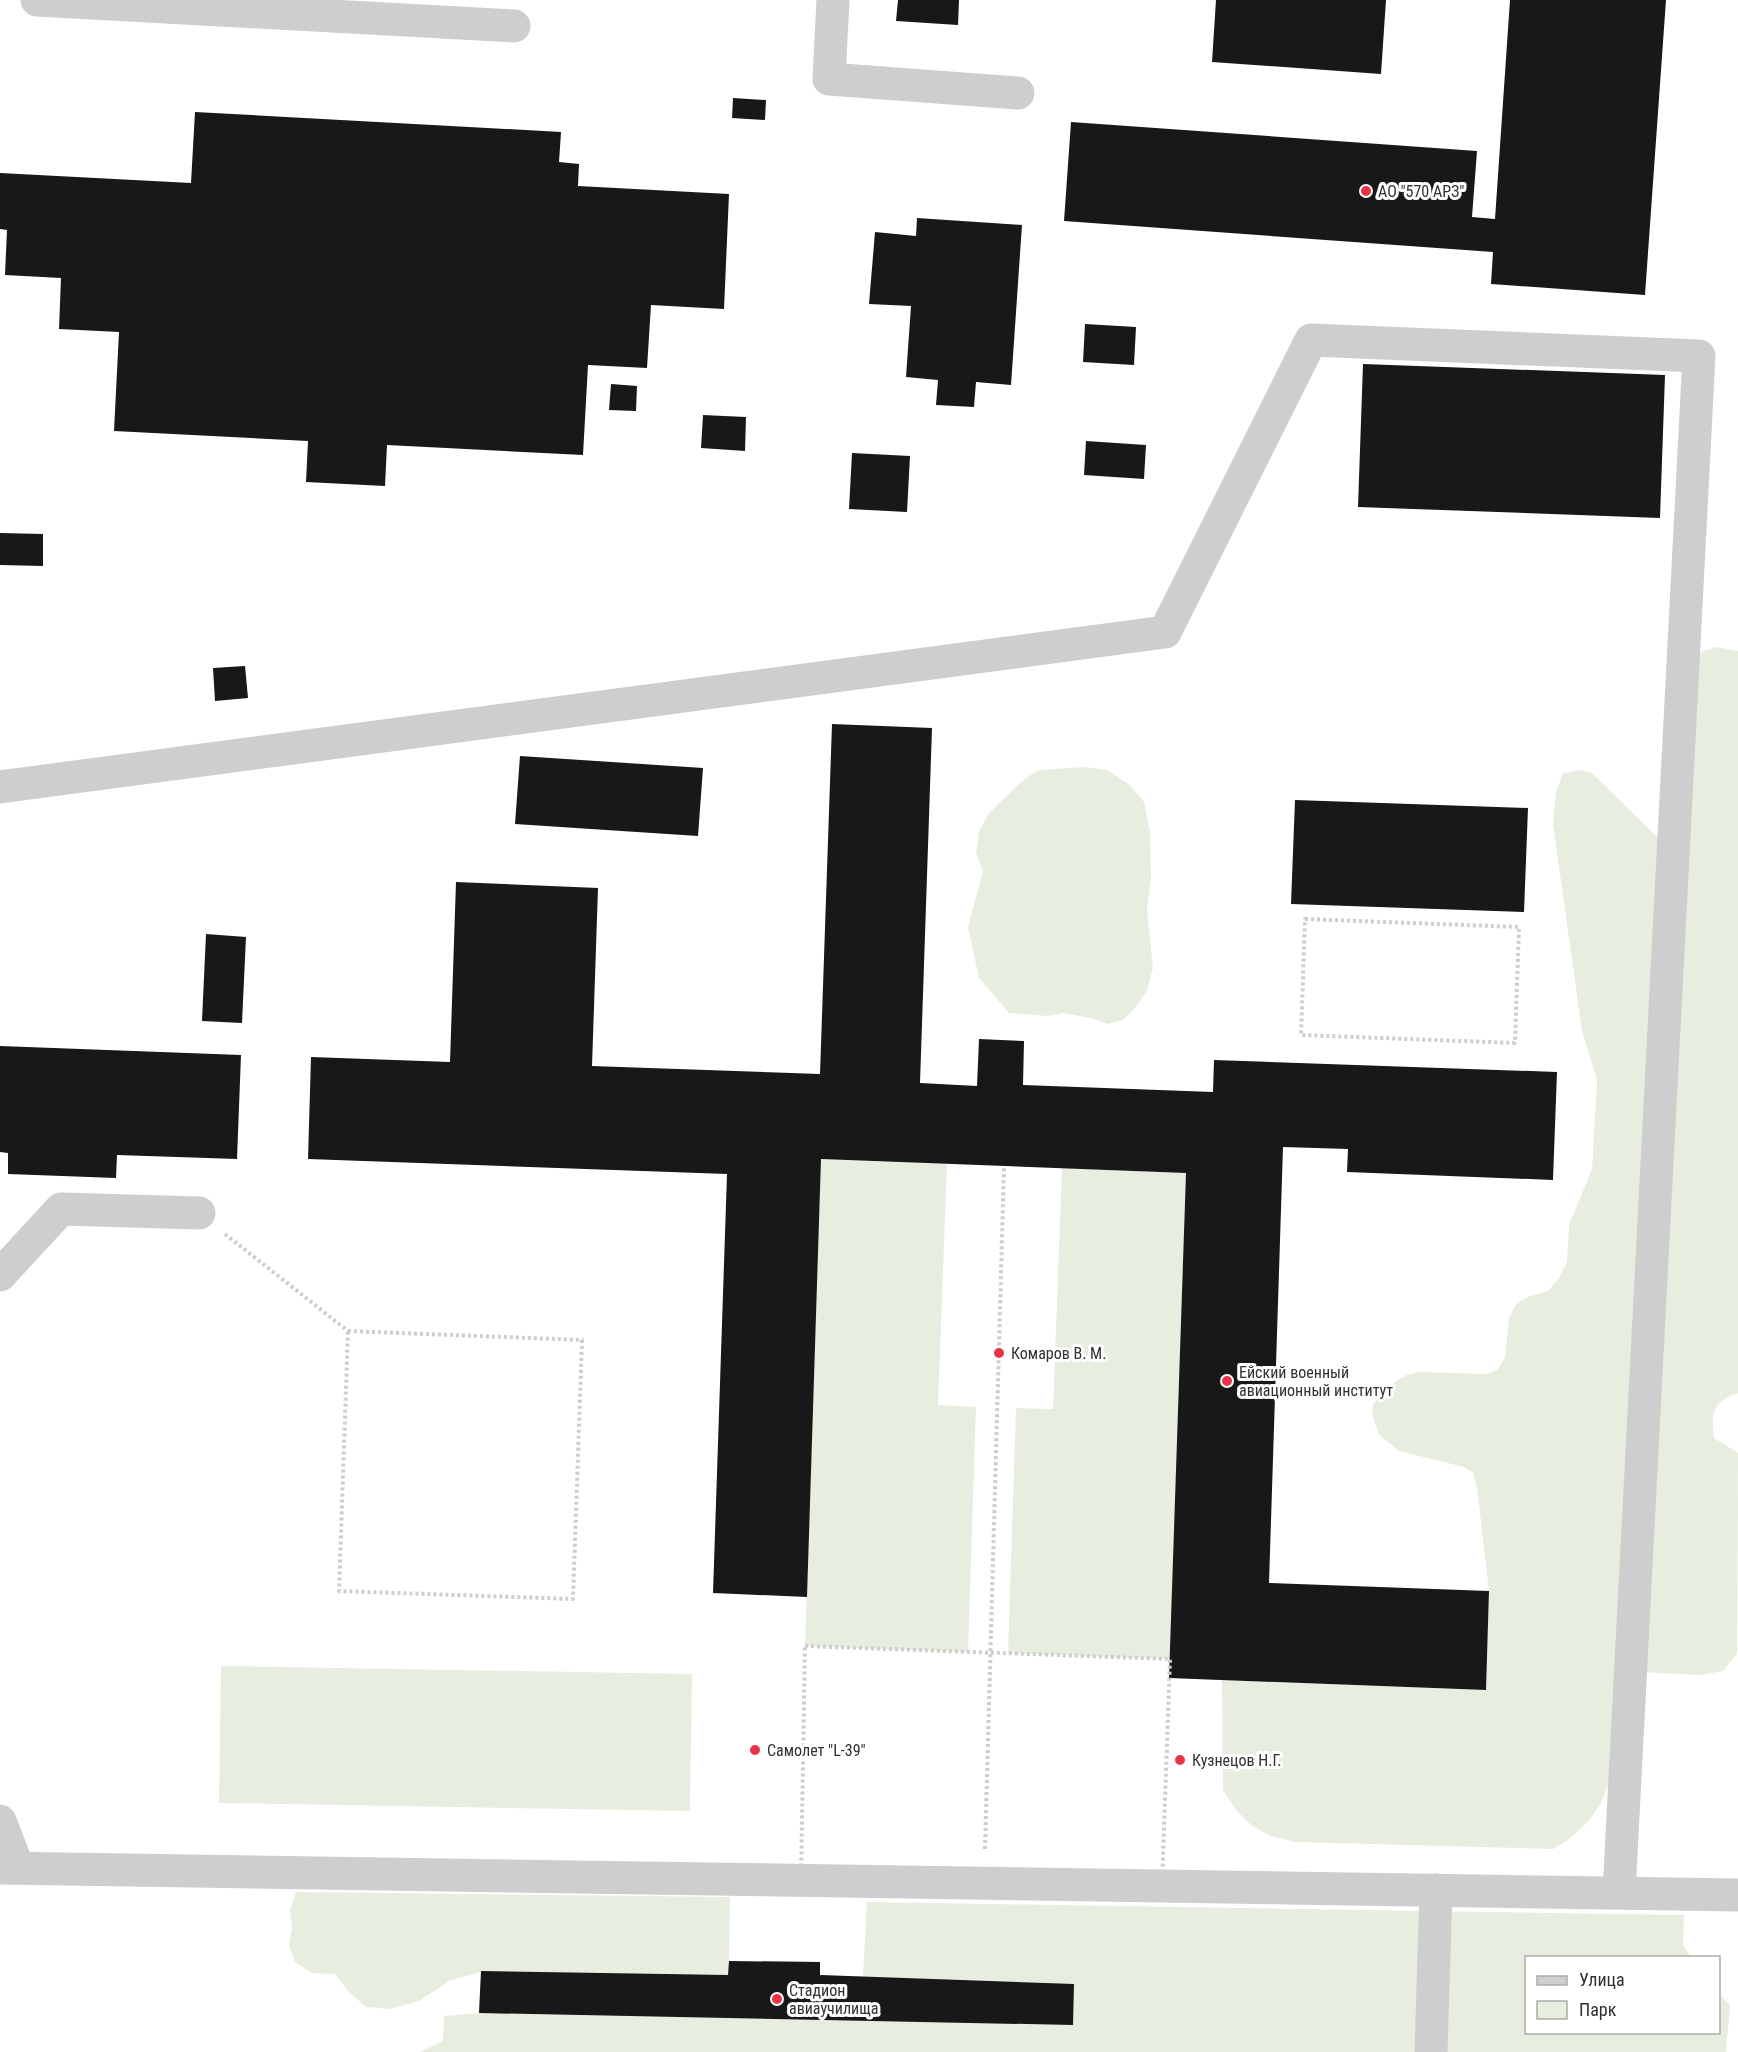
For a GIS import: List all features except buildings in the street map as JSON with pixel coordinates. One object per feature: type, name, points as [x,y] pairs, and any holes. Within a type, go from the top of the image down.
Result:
[{"type":"street","points":[[37,0],[276,6],[514,26]]},
{"type":"street","points":[[833,0],[829,80],[1018,93]]},
{"type":"street","points":[[0,787],[1165,632],[1311,340],[1699,356],[1619,1893]]},
{"type":"street","points":[[0,1275],[61,1209],[199,1213]]},
{"type":"street","points":[[0,1821],[9,1868],[801,1880]]},
{"type":"street","points":[[1162,1886],[1738,1895]]},
{"type":"street","points":[[1431,2052],[1436,1890]]},
{"type":"path","points":[[1305,920],[1519,927],[1515,1043],[1301,1035],[1305,920]]},
{"type":"path","points":[[985,1860],[1004,1166]]},
{"type":"path","points":[[199,1213],[348,1331],[582,1340],[573,1599],[339,1591],[348,1331]]},
{"type":"path","points":[[805,1646],[1170,1659],[1162,1886],[801,1880],[805,1646]]},
{"type":"path","points":[[984,1883],[985,1872]]},
{"type":"green space","points":[[1716,647],[1738,651],[1738,1393],[1718,1405],[1713,1415],[1714,1438],[1738,1453],[1737,1653],[1723,1671],[1701,1675],[1617,1671],[1612,1775],[1601,1803],[1588,1822],[1568,1840],[1553,1849],[1295,1842],[1271,1836],[1252,1826],[1236,1810],[1223,1790],[1222,1680],[1486,1690],[1489,1591],[1477,1487],[1473,1473],[1464,1467],[1399,1451],[1379,1435],[1372,1414],[1373,1405],[1380,1395],[1407,1375],[1419,1372],[1487,1374],[1498,1369],[1505,1357],[1509,1318],[1516,1304],[1530,1296],[1548,1291],[1559,1278],[1567,1262],[1569,1225],[1592,1169],[1597,1080],[1582,1031],[1553,824],[1556,792],[1563,773],[1583,770],[1592,773],[1662,842],[1694,665],[1701,652]]},
{"type":"green space","points":[[1085,767],[1107,770],[1130,785],[1144,802],[1150,832],[1151,879],[1147,909],[1153,968],[1147,990],[1136,1007],[1123,1020],[1107,1024],[1091,1018],[1063,1013],[1047,1016],[1009,1013],[979,978],[968,927],[983,871],[976,853],[979,832],[989,813],[1021,782],[1038,770]]},
{"type":"green space","points":[[821,1159],[947,1164],[938,1405],[976,1407],[968,1652],[805,1646]]},
{"type":"green space","points":[[1062,1168],[1186,1173],[1170,1659],[1008,1653],[1016,1408],[1053,1409]]},
{"type":"green space","points":[[221,1666],[692,1674],[690,1811],[219,1803]]},
{"type":"green space","points":[[296,1892],[730,1897],[729,1961],[820,1962],[820,1975],[863,1977],[867,1902],[1684,1915],[1683,1945],[1690,1956],[1525,1956],[1525,2034],[1720,2034],[1720,1995],[1730,2005],[1726,2052],[420,2052],[443,2041],[444,2016],[479,2013],[481,1972],[451,1980],[419,2001],[390,2009],[366,2007],[348,1991],[335,1974],[312,1973],[295,1962],[289,1945],[292,1928],[290,1911]]},
{"type":"place","name":"АО \"570 АРЗ\"","points":[[1366,191]]},
{"type":"place","name":"Комаров В. М.","points":[[999,1353]]},
{"type":"place","name":"Ейский военный авиационный институт","points":[[1227,1381]]},
{"type":"place","name":"Самолет \"L-39\"","points":[[755,1750]]},
{"type":"place","name":"Кузнецов Н.Г.","points":[[1180,1760]]},
{"type":"place","name":"Стадион авиаучилища","points":[[777,1999]]}]
